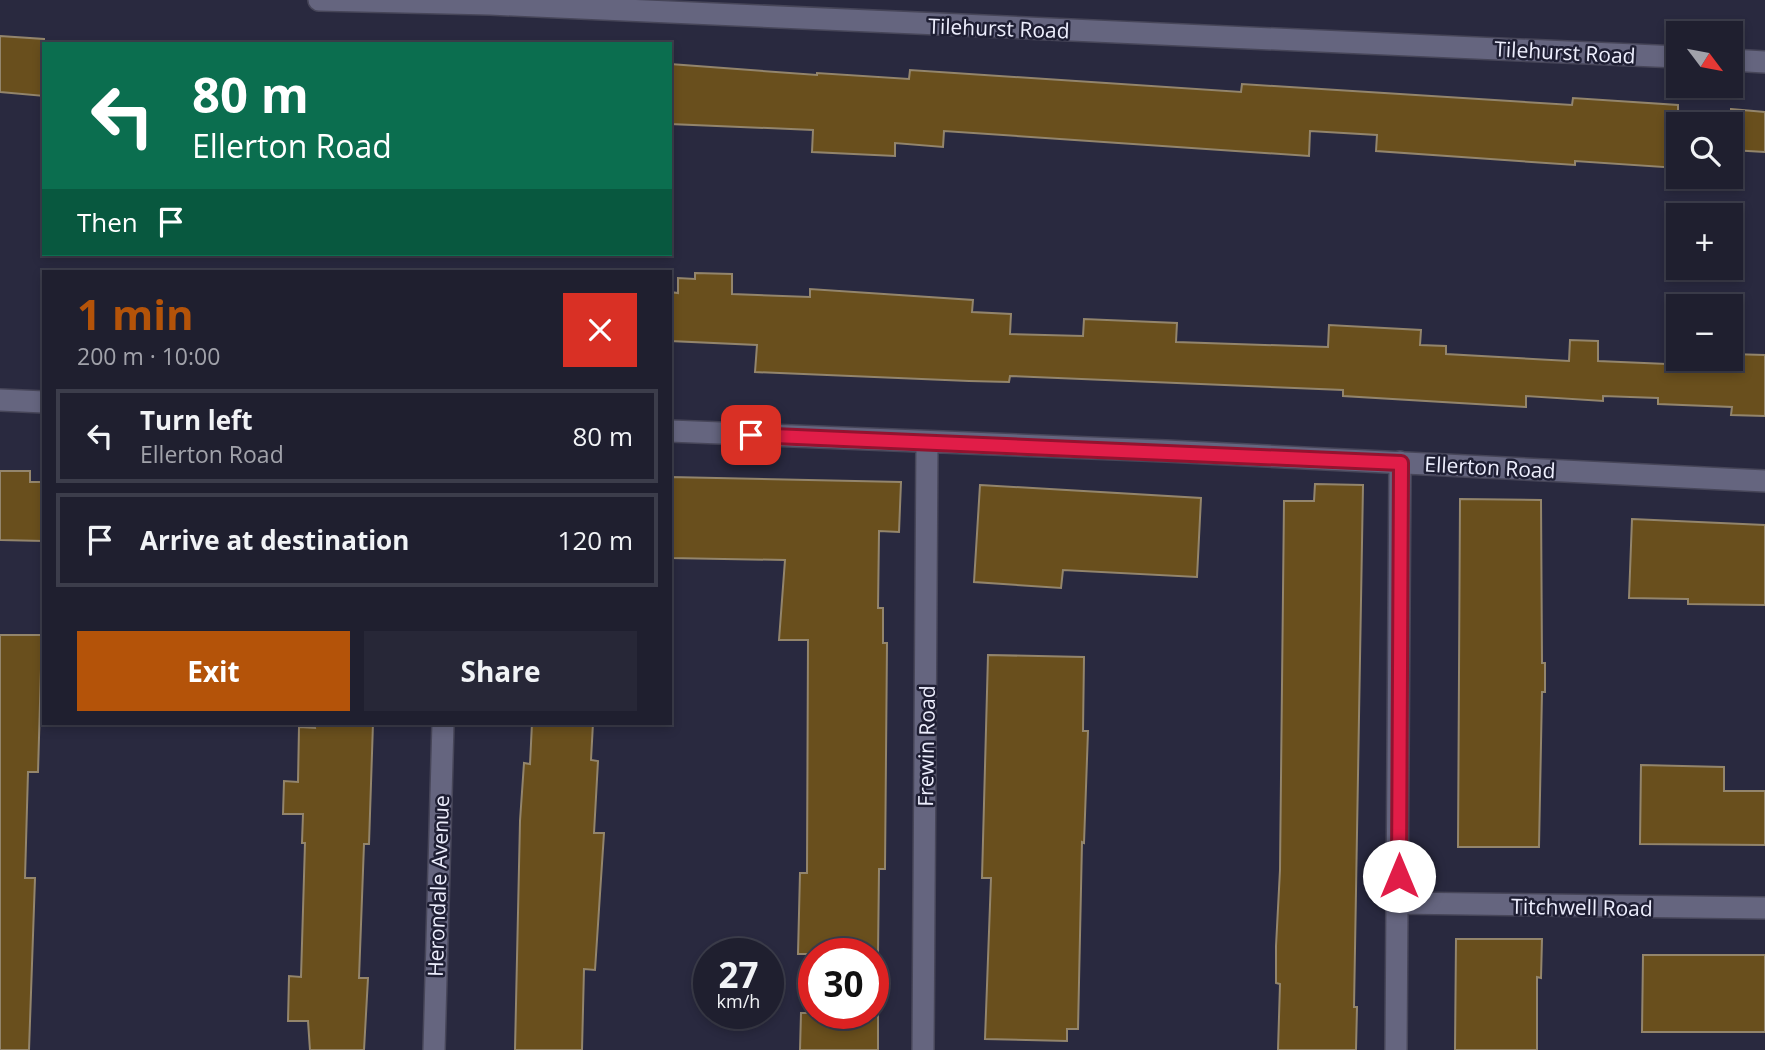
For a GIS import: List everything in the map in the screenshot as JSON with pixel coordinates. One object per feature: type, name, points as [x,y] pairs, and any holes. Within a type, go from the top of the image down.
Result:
[{"type":"street","name":"Tilehurst Road","points":[[319,0],[619,5],[1666,56]]},
{"type":"street","points":[[1743,61],[1765,62]]},
{"type":"street","points":[[0,400],[42,402]]},
{"type":"street","name":"Ellerton Road","points":[[672,431],[1765,481]]},
{"type":"street","name":"Frewin Road","points":[[923,1050],[927,442]]},
{"type":"street","points":[[1396,1050],[1401,463]]},
{"type":"street","name":"Herondale Avenue","points":[[434,1050],[443,725]]},
{"type":"street","name":"Titchwell Road","points":[[1399,903],[1765,908]]},
{"type":"building","points":[[0,36],[44,39],[42,96],[0,92]]},
{"type":"building","points":[[672,64],[909,79],[910,70],[1241,92],[1242,84],[1572,105],[1573,98],[1678,105],[1678,112],[1666,112],[1666,167],[1575,161],[1575,165],[1376,151],[1377,135],[1310,131],[1309,156],[944,131],[943,147],[895,143],[895,156],[812,152],[813,130],[672,124]]},
{"type":"building","points":[[1731,109],[1765,112],[1765,152],[1743,151],[1743,112],[1731,112]]},
{"type":"building","points":[[695,273],[732,274],[732,294],[810,297],[810,289],[973,300],[972,312],[1011,314],[1010,334],[1083,336],[1084,319],[1177,323],[1176,342],[1328,347],[1329,325],[1421,330],[1420,345],[1446,346],[1446,354],[1569,361],[1570,340],[1598,341],[1598,361],[1666,364],[1666,371],[1743,371],[1743,354],[1765,355],[1765,416],[1731,415],[1732,407],[1658,404],[1658,398],[1603,396],[1603,401],[1526,396],[1526,407],[1343,396],[1343,390],[1010,376],[1009,382],[755,372],[757,345],[672,341],[672,292],[678,293],[678,278],[695,279]]},
{"type":"building","points":[[0,471],[30,471],[30,482],[42,482],[42,541],[0,540]]},
{"type":"building","points":[[672,477],[901,482],[899,532],[879,531],[878,608],[883,608],[883,643],[887,643],[885,869],[879,869],[878,938],[798,938],[800,873],[807,873],[808,640],[779,640],[785,560],[672,558]]},
{"type":"building","points":[[1315,484],[1363,485],[1354,1007],[1357,1007],[1356,1050],[1278,1050],[1280,984],[1276,983],[1276,946],[1280,870],[1284,501],[1314,501]]},
{"type":"building","points":[[980,485],[1201,498],[1197,577],[1063,570],[1061,588],[974,582]]},
{"type":"building","points":[[1460,499],[1541,500],[1542,663],[1545,663],[1545,692],[1542,692],[1539,847],[1458,847]]},
{"type":"building","points":[[1632,519],[1765,525],[1765,605],[1688,604],[1688,599],[1629,598]]},
{"type":"building","points":[[0,635],[42,635],[38,772],[28,772],[25,878],[35,878],[29,1050],[0,1050]]},
{"type":"building","points":[[988,655],[1084,657],[1083,731],[1088,731],[1084,843],[1082,842],[1078,1029],[1067,1029],[1067,1041],[985,1039],[991,878],[982,878]]},
{"type":"building","points":[[314,725],[373,725],[369,844],[364,844],[359,978],[368,978],[364,1050],[310,1050],[308,1021],[288,1021],[289,976],[301,977],[305,843],[302,843],[303,814],[283,814],[284,781],[298,782],[299,727],[315,728]]},
{"type":"building","points":[[532,725],[593,725],[591,760],[598,761],[594,833],[604,833],[595,970],[584,969],[582,1050],[515,1050],[520,821],[524,763],[530,764]]},
{"type":"building","points":[[1641,765],[1724,767],[1724,791],[1765,791],[1765,845],[1640,844]]},
{"type":"building","points":[[1456,939],[1542,939],[1541,978],[1537,977],[1537,1050],[1455,1050]]},
{"type":"building","points":[[1643,955],[1765,955],[1765,1032],[1642,1032]]},
{"type":"building","points":[[801,1029],[878,1029],[878,1050],[800,1050]]},
{"type":"route","points":[[751,435],[1401,463],[1399,876]]}]
